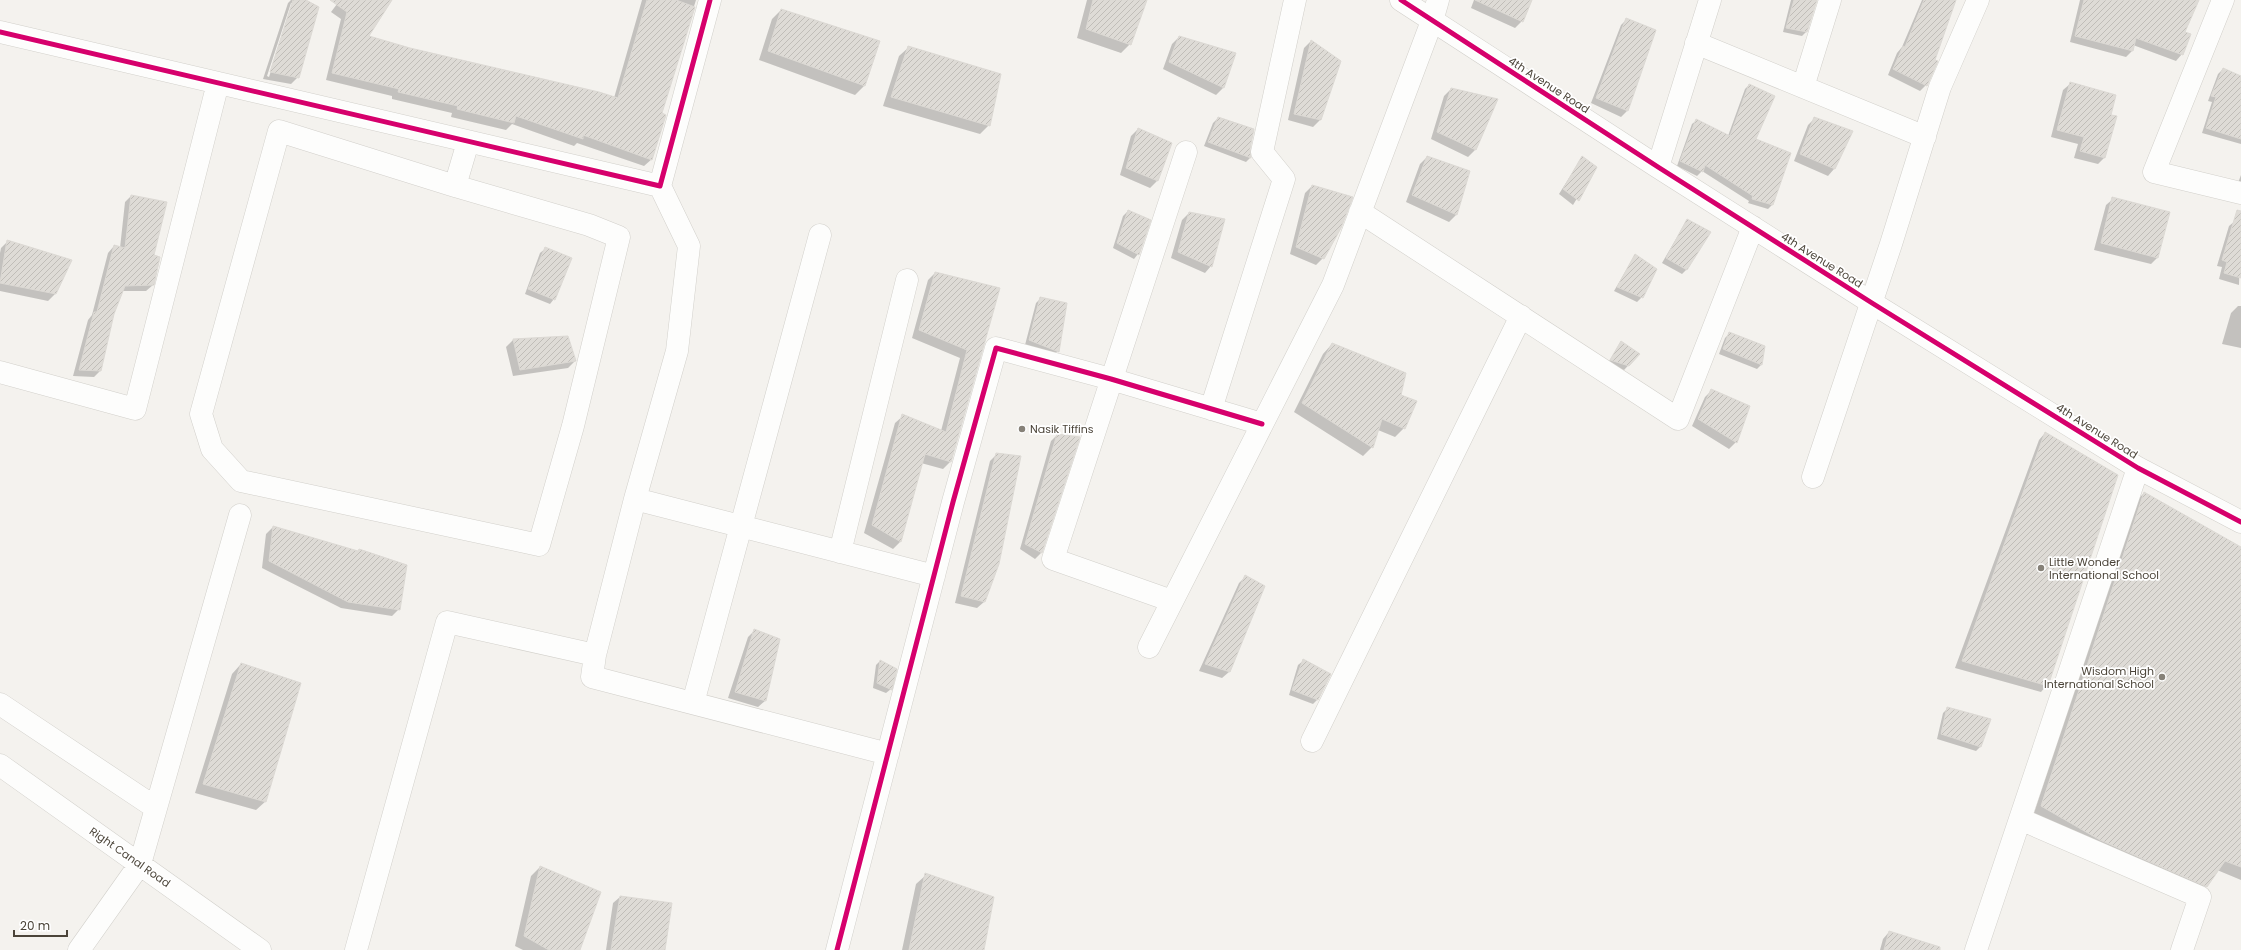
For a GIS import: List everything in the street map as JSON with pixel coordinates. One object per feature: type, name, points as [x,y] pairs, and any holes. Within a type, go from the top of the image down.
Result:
[{"type":"street","points":[[710,0],[660,186],[689,246],[677,352],[635,499],[594,655],[592,677],[888,754]]},
{"type":"street","points":[[1211,409],[1284,179],[1262,152],[1294,0]]},
{"type":"street","name":"4th Avenue Road","points":[[1401,0],[1658,167],[1872,303],[2138,468],[2241,522]]},
{"type":"street","points":[[1149,646],[1333,286],[1432,21],[1438,0]]},
{"type":"street","points":[[1658,167],[1710,0]]},
{"type":"street","points":[[1803,87],[1830,0]]},
{"type":"street","points":[[1813,476],[1872,303],[1940,86],[1978,0]]},
{"type":"street","points":[[2223,0],[2154,172],[2241,194]]},
{"type":"street","points":[[0,32],[660,186]]},
{"type":"street","points":[[1696,43],[1925,137]]},
{"type":"street","points":[[0,372],[135,409],[218,84]]},
{"type":"street","points":[[280,132],[454,186],[589,225],[619,237],[573,426],[539,545],[241,481],[212,449],[201,414],[280,132]]},
{"type":"street","points":[[454,186],[468,142]]},
{"type":"street","points":[[1172,601],[1053,560],[1186,152]]},
{"type":"street","points":[[1360,212],[1678,419],[1753,227]]},
{"type":"street","points":[[692,703],[820,235]]},
{"type":"street","points":[[840,552],[907,280]]},
{"type":"street","points":[[1312,740],[1521,316]]},
{"type":"street","points":[[837,950],[934,576],[996,348],[1111,379],[1262,424]]},
{"type":"street","points":[[1976,950],[2138,468]]},
{"type":"street","points":[[635,499],[934,576]]},
{"type":"street","points":[[79,950],[140,864],[240,515]]},
{"type":"street","points":[[356,950],[447,622],[594,655]]},
{"type":"street","points":[[0,704],[156,808]]},
{"type":"street","name":"Right Canal Road","points":[[0,765],[260,950]]},
{"type":"street","points":[[2020,818],[2200,898],[2182,950]]},
{"type":"building","points":[[293,0],[306,0],[319,7],[299,78],[270,72]]},
{"type":"building","points":[[330,0],[392,0],[369,36],[410,48],[599,92],[618,98],[647,0],[676,0],[695,7],[662,113],[666,115],[652,160],[583,135],[583,139],[516,116],[514,123],[457,109],[458,106],[398,92],[399,89],[332,73],[347,12]]},
{"type":"building","points":[[1093,0],[1147,0],[1131,45],[1086,29]]},
{"type":"building","points":[[1475,0],[1532,0],[1523,22]]},
{"type":"building","points":[[1794,0],[1817,0],[1807,32],[1786,28]]},
{"type":"building","points":[[1924,0],[1956,0],[1935,60],[1938,61],[1927,86],[1893,69],[1903,46],[1905,47]]},
{"type":"building","points":[[2084,0],[2199,0],[2185,32],[2191,34],[2183,55],[2136,38],[2133,51],[2075,36]]},
{"type":"building","points":[[781,9],[880,41],[865,86],[768,51]]},
{"type":"building","points":[[1626,18],[1656,30],[1628,111],[1596,98]]},
{"type":"building","points":[[1179,36],[1236,53],[1224,88],[1169,62]]},
{"type":"building","points":[[1311,40],[1341,61],[1321,120],[1294,114]]},
{"type":"building","points":[[908,46],[1001,74],[990,126],[891,97]]},
{"type":"building","points":[[2223,68],[2241,76],[2241,139],[2206,128],[2216,97],[2211,96]]},
{"type":"building","points":[[2070,82],[2116,95],[2111,115],[2117,116],[2105,158],[2080,151],[2084,137],[2057,130]]},
{"type":"building","points":[[1749,84],[1775,96],[1756,139],[1791,153],[1773,205],[1752,199],[1753,196],[1705,165],[1703,172],[1680,161],[1696,119],[1730,136]]},
{"type":"building","points":[[1451,88],[1498,99],[1476,150],[1437,132]]},
{"type":"building","points":[[1218,117],[1254,129],[1250,149],[1251,158],[1208,142]]},
{"type":"building","points":[[1814,117],[1853,131],[1835,169],[1800,154]]},
{"type":"building","points":[[1138,128],[1172,143],[1158,181],[1126,168]]},
{"type":"building","points":[[1427,156],[1470,171],[1457,215],[1412,195]]},
{"type":"building","points":[[1582,156],[1597,167],[1579,201],[1563,189]]},
{"type":"building","points":[[1312,185],[1353,197],[1341,228],[1324,259],[1296,247]]},
{"type":"building","points":[[131,195],[167,202],[154,255],[160,257],[154,285],[125,286],[114,314],[101,371],[79,370],[94,312],[97,312],[114,245],[125,248]]},
{"type":"building","points":[[2112,197],[2170,212],[2158,258],[2101,243]]},
{"type":"building","points":[[1128,210],[1151,220],[1139,255],[1117,243]]},
{"type":"building","points":[[2237,210],[2241,211],[2241,278],[2224,273],[2227,262],[2222,260]]},
{"type":"building","points":[[1189,212],[1225,219],[1212,267],[1178,252]]},
{"type":"building","points":[[1687,219],[1711,232],[1687,270],[1666,258]]},
{"type":"building","points":[[7,240],[72,260],[56,294],[0,283]]},
{"type":"building","points":[[545,247],[572,258],[555,300],[528,289]]},
{"type":"building","points":[[1635,254],[1657,269],[1643,298],[1617,287]]},
{"type":"building","points":[[935,272],[1000,288],[951,462],[925,454],[901,542],[872,525],[902,414],[946,432],[967,350],[919,330]]},
{"type":"building","points":[[1040,297],[1067,303],[1059,352],[1029,340]]},
{"type":"building","points":[[1729,332],[1765,346],[1762,365],[1723,349]]},
{"type":"building","points":[[568,336],[576,361],[520,370],[513,339]]},
{"type":"building","points":[[1621,341],[1640,354],[1629,366],[1610,360]]},
{"type":"building","points":[[1332,343],[1406,373],[1401,395],[1417,401],[1405,429],[1382,419],[1373,448],[1302,403]]},
{"type":"building","points":[[1711,389],[1750,406],[1737,443],[1698,419]]},
{"type":"building","name":"Little Wonder International School","points":[[2045,432],[2118,475],[2048,686],[1962,661]]},
{"type":"building","points":[[1057,434],[1080,437],[1042,553],[1025,544]]},
{"type":"building","points":[[996,453],[1021,456],[999,564],[985,602],[961,596]]},
{"type":"building","name":"Wisdom High International School","points":[[2144,492],[2241,547],[2241,867],[2225,861],[2207,887],[2100,840],[2041,806]]},
{"type":"building","points":[[273,526],[358,551],[359,549],[407,565],[400,610],[348,602],[269,561]]},
{"type":"building","points":[[1245,575],[1265,586],[1230,672],[1205,664]]},
{"type":"building","points":[[754,629],[780,639],[766,701],[735,692]]},
{"type":"building","points":[[1303,659],[1331,674],[1318,700],[1292,690]]},
{"type":"building","points":[[880,660],[897,669],[892,690],[877,683]]},
{"type":"building","points":[[241,663],[301,683],[266,802],[203,784]]},
{"type":"building","points":[[1947,707],[1991,719],[1981,747],[1941,734]]},
{"type":"building","points":[[540,866],[601,892],[580,950],[549,950],[524,936]]},
{"type":"building","points":[[925,873],[994,897],[984,950],[909,950]]},
{"type":"building","points":[[620,896],[672,903],[665,950],[611,950]]},
{"type":"building","points":[[1889,931],[1940,947],[1940,950],[1884,950]]},
{"type":"cycle path","points":[[0,32],[660,186],[710,0]]},
{"type":"cycle path","points":[[1401,0],[1658,167],[1872,303],[2138,468],[2241,522]]},
{"type":"cycle path","points":[[837,950],[953,502],[996,348],[1111,379],[1262,424]]},
{"type":"place","name":"Nasik Tiffins","points":[[1022,429]]},
{"type":"place","name":"Little Wonder International School","points":[[2041,568]]},
{"type":"place","name":"Wisdom High International School","points":[[2162,677]]}]
